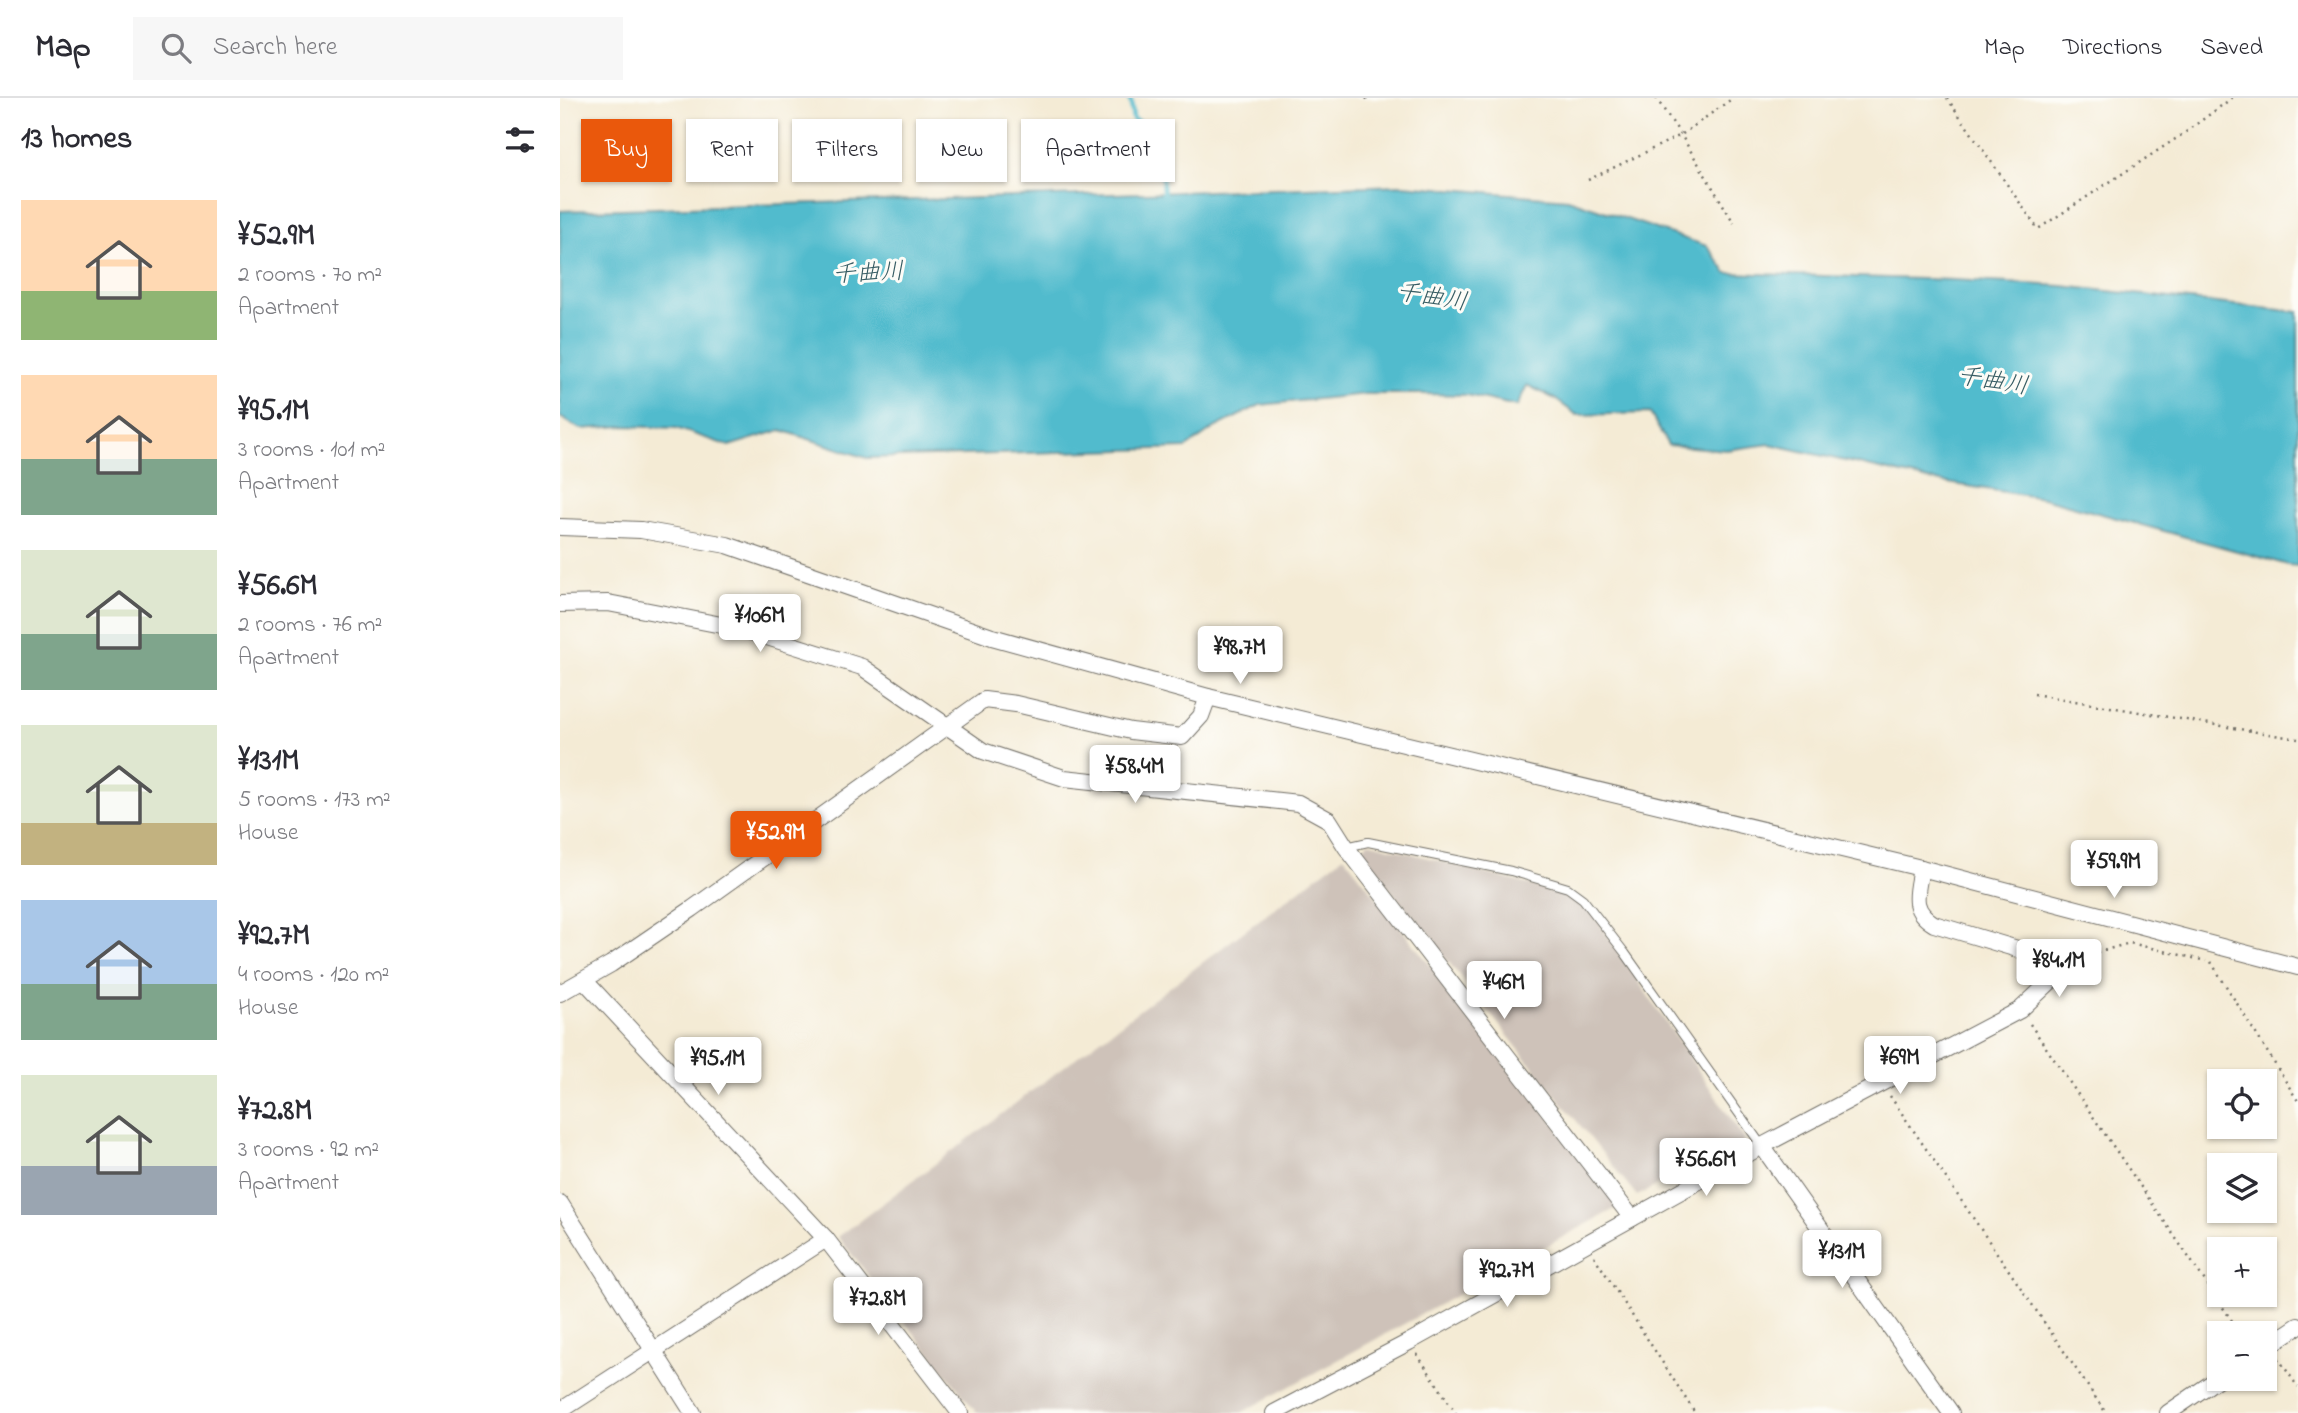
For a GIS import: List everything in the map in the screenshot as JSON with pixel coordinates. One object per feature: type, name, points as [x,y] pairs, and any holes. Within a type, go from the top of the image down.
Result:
[{"type":"street","points":[[560,527],[641,530],[727,545],[992,637],[1208,697],[1921,869],[2298,967]]},
{"type":"street","points":[[560,604],[608,603],[742,629],[862,667],[983,751],[1063,778],[1298,803],[1329,820],[1346,847],[1632,1218]]},
{"type":"street","points":[[560,993],[611,964],[692,909],[984,700],[1016,704],[1131,731],[1182,737],[1201,716],[1208,697]]},
{"type":"street","points":[[1274,1413],[1587,1245],[1762,1146],[2020,1010],[2055,977],[2062,962],[1934,924],[1923,918],[1915,904],[1921,869]]},
{"type":"street","points":[[583,980],[826,1239],[960,1413]]},
{"type":"street","points":[[1762,1146],[1951,1413]]},
{"type":"street","points":[[560,1203],[693,1413]]},
{"type":"street","points":[[560,1411],[826,1239]]},
{"type":"street","points":[[2277,1341],[2298,1326]]},
{"type":"street","points":[[2168,1413],[2207,1386]]},
{"type":"lane","points":[[1346,847],[1368,842],[1511,871],[1568,888],[1583,898],[1762,1146]]},
{"type":"path","points":[[1366,98],[1370,103]]},
{"type":"path","points":[[1656,98],[1734,223]]},
{"type":"path","points":[[1588,180],[1681,135],[1733,98]]},
{"type":"path","points":[[1947,98],[2038,229],[2183,134],[2232,98]]},
{"type":"path","points":[[2034,694],[2298,739]]},
{"type":"path","points":[[2062,962],[2130,943],[2211,962],[2298,1101]]},
{"type":"path","points":[[2020,1010],[2232,1321]]},
{"type":"path","points":[[1882,1084],[2106,1413]]},
{"type":"path","points":[[1587,1245],[1695,1413]]},
{"type":"path","points":[[1409,1342],[1455,1413]]},
{"type":"path","points":[[2277,1361],[2298,1387]]},
{"type":"shaded area","points":[[1368,842],[1583,899],[1745,1140],[1637,1196],[1360,852]]},
{"type":"shaded area","points":[[1344,856],[1620,1206],[1241,1413],[977,1413],[838,1237]]},
{"type":"water","name":"千曲川","points":[[1403,185],[1568,199],[1707,246],[1727,273],[2062,286],[2298,312],[2298,566],[2043,498],[1929,480],[1770,444],[1726,450],[1668,445],[1650,413],[1577,415],[1555,399],[1527,385],[1517,406],[1467,395],[1422,394],[1366,394],[1260,405],[1214,428],[1186,448],[867,458],[781,430],[729,446],[676,428],[625,426],[580,429],[560,417],[560,211]]},
{"type":"waterway","points":[[1128,98],[1133,119],[1153,130],[1161,158],[1164,200]]}]
